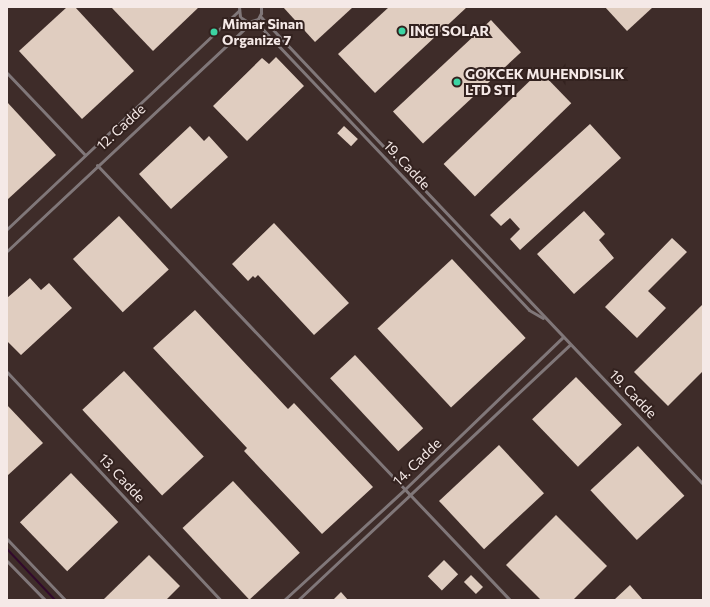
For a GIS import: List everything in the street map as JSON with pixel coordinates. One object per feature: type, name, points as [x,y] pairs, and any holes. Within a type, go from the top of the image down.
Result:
[{"type":"lane","points":[[260,16],[261,7]]},
{"type":"lane","name":"12. Cadde","points":[[7,229],[239,8]]},
{"type":"lane","name":"19. Cadde","points":[[239,8],[242,19],[253,21],[529,310],[546,320]]},
{"type":"lane","name":"12. Cadde","points":[[7,251],[97,165],[260,16]]},
{"type":"lane","name":"19. Cadde","points":[[260,16],[546,320],[703,484]]},
{"type":"lane","points":[[7,73],[85,155]]},
{"type":"lane","points":[[97,165],[510,600]]},
{"type":"lane","name":"14. Cadde","points":[[284,600],[405,489],[563,337]]},
{"type":"lane","points":[[298,600],[570,345]]},
{"type":"lane","name":"13. Cadde","points":[[7,372],[220,600]]},
{"type":"lane","points":[[7,538],[65,600]]},
{"type":"lane","points":[[7,561],[45,600]]},
{"type":"building","points":[[67,7],[75,7],[134,71],[82,119],[19,51]]},
{"type":"building","points":[[111,7],[199,7],[153,51]]},
{"type":"building","points":[[283,7],[353,7],[315,42]]},
{"type":"building","name":"INCI SOLAR","points":[[389,7],[467,7],[375,93],[338,54]]},
{"type":"building","points":[[605,7],[653,7],[627,31]]},
{"type":"building","name":"GOKCEK MUHENDISLIK LTD STI","points":[[491,20],[521,52],[423,144],[393,111]]},
{"type":"building","points":[[276,57],[304,86],[247,141],[213,106],[262,58],[269,64]]},
{"type":"building","points":[[540,71],[571,103],[475,196],[444,164]]},
{"type":"building","points":[[7,102],[56,155],[7,200]]},
{"type":"building","points":[[590,124],[621,158],[520,250],[510,239],[520,229],[510,218],[501,226],[490,215]]},
{"type":"building","points":[[190,126],[204,141],[209,136],[228,157],[171,209],[139,174]]},
{"type":"building","points":[[344,126],[358,139],[351,146],[337,133]]},
{"type":"building","points":[[584,211],[605,234],[599,240],[614,258],[574,294],[537,254]]},
{"type":"building","points":[[119,216],[169,269],[123,312],[73,259]]},
{"type":"building","points":[[274,223],[349,303],[314,335],[258,275],[255,278],[253,276],[248,281],[232,264]]},
{"type":"building","points":[[672,238],[687,252],[648,291],[666,308],[637,338],[605,307]]},
{"type":"building","points":[[452,259],[526,338],[451,408],[377,329]]},
{"type":"building","points":[[30,278],[41,290],[49,283],[72,308],[21,355],[7,341],[7,298]]},
{"type":"building","points":[[703,304],[703,371],[668,406],[634,372]]},
{"type":"building","points":[[195,310],[288,409],[294,403],[373,487],[322,534],[244,451],[247,448],[153,348]]},
{"type":"building","points":[[355,355],[423,428],[398,451],[330,378]]},
{"type":"building","points":[[124,371],[204,457],[162,495],[82,410]]},
{"type":"building","points":[[576,377],[622,424],[578,467],[532,419]]},
{"type":"building","points":[[7,405],[43,443],[7,476]]},
{"type":"building","points":[[499,445],[544,493],[484,549],[439,501]]},
{"type":"building","points":[[638,446],[684,496],[637,540],[590,490]]},
{"type":"building","points":[[71,473],[118,522],[67,571],[20,522]]},
{"type":"building","points":[[233,481],[300,553],[249,600],[183,528]]},
{"type":"building","points":[[556,515],[607,566],[573,600],[541,600],[506,565]]},
{"type":"building","points":[[149,555],[180,586],[166,600],[103,600]]},
{"type":"building","points":[[444,560],[458,574],[442,590],[428,576]]},
{"type":"building","points":[[471,575],[483,587],[476,594],[464,582]]},
{"type":"building","points":[[630,585],[643,600],[614,600]]},
{"type":"building","points":[[341,592],[348,600],[333,600]]},
{"type":"waterway","points":[[7,549],[55,600]]},
{"type":"place","name":"INCI SOLAR","points":[[402,31]]},
{"type":"place","name":"Mimar Sinan Organize 7","points":[[214,32]]},
{"type":"place","name":"GOKCEK MUHENDISLIK LTD STI","points":[[457,82]]}]
